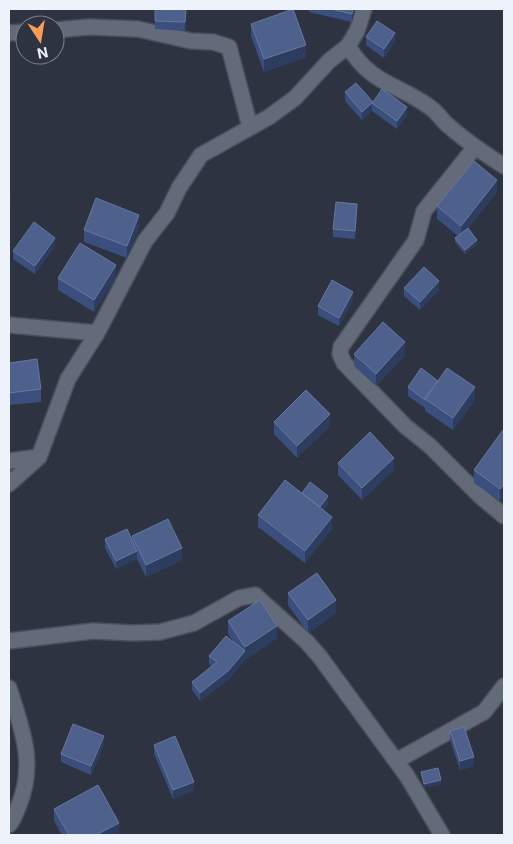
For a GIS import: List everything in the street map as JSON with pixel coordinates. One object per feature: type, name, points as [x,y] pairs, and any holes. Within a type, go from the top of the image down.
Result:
[{"type":"street","points":[[9,484],[39,456],[68,379],[97,333],[145,241],[167,214],[179,188],[201,155],[295,98],[329,61],[348,46],[364,9]]},
{"type":"street","points":[[65,29],[89,27],[138,29],[192,41],[213,42],[229,47],[250,127]]},
{"type":"street","points":[[348,46],[356,60],[374,77],[431,108],[448,126],[504,166]]},
{"type":"street","points":[[475,147],[424,210],[416,240],[341,347],[340,354],[344,363],[394,416],[430,446],[480,496],[504,516]]},
{"type":"street","points":[[9,325],[97,333]]},
{"type":"street","points":[[9,461],[39,456]]},
{"type":"street","points":[[9,642],[93,631],[160,632],[194,622],[239,598],[255,595],[307,642],[320,658],[396,761],[420,800],[436,821],[442,835]]},
{"type":"street","points":[[396,761],[484,712],[504,686]]},
{"type":"street","points":[[9,688],[24,736],[28,761],[21,799],[9,825]]},
{"type":"building","points":[[155,9],[186,9],[185,22],[155,21]]},
{"type":"building","points":[[293,9],[306,45],[264,59],[251,24]]},
{"type":"building","points":[[331,9],[353,9],[352,14]]},
{"type":"building","points":[[377,21],[395,33],[384,49],[366,37]]},
{"type":"building","points":[[356,83],[373,102],[382,89],[407,107],[397,121],[372,103],[362,112],[345,92]]},
{"type":"building","points":[[474,161],[497,180],[461,226],[437,206]]},
{"type":"building","points":[[96,198],[139,215],[127,246],[84,230]]},
{"type":"building","points":[[336,202],[357,204],[355,231],[333,229]]},
{"type":"building","points":[[34,222],[55,238],[35,266],[13,251]]},
{"type":"building","points":[[468,228],[477,240],[465,250],[455,238]]},
{"type":"building","points":[[80,243],[116,265],[94,300],[58,278]]},
{"type":"building","points":[[424,267],[439,281],[420,302],[404,288]]},
{"type":"building","points":[[332,280],[353,292],[339,318],[318,306]]},
{"type":"building","points":[[383,322],[405,342],[376,374],[354,354]]},
{"type":"building","points":[[37,359],[41,389],[9,393],[9,363]]},
{"type":"building","points":[[421,368],[438,381],[425,400],[408,387]]},
{"type":"building","points":[[447,368],[475,387],[453,418],[425,399]]},
{"type":"building","points":[[306,390],[330,414],[297,446],[274,422]]},
{"type":"building","points":[[503,430],[504,484],[500,489],[474,470]]},
{"type":"building","points":[[370,432],[394,458],[362,488],[338,463]]},
{"type":"building","points":[[285,480],[332,517],[305,551],[258,515]]},
{"type":"building","points":[[310,482],[328,496],[320,507],[302,493]]},
{"type":"building","points":[[168,519],[182,548],[146,565],[132,536]]},
{"type":"building","points":[[127,529],[137,551],[116,561],[105,539]]},
{"type":"building","points":[[317,573],[336,600],[308,620],[288,593]]},
{"type":"building","points":[[260,600],[277,626],[245,647],[228,621]]},
{"type":"building","points":[[226,636],[245,651],[228,671],[200,693],[192,682],[217,662],[209,656]]},
{"type":"building","points":[[73,724],[104,736],[91,766],[61,754]]},
{"type":"building","points":[[464,727],[474,757],[460,761],[450,731]]},
{"type":"building","points":[[175,736],[194,782],[173,790],[154,745]]},
{"type":"building","points":[[438,768],[441,780],[424,784],[421,772]]},
{"type":"building","points":[[98,785],[119,823],[96,835],[69,835],[54,809]]}]
